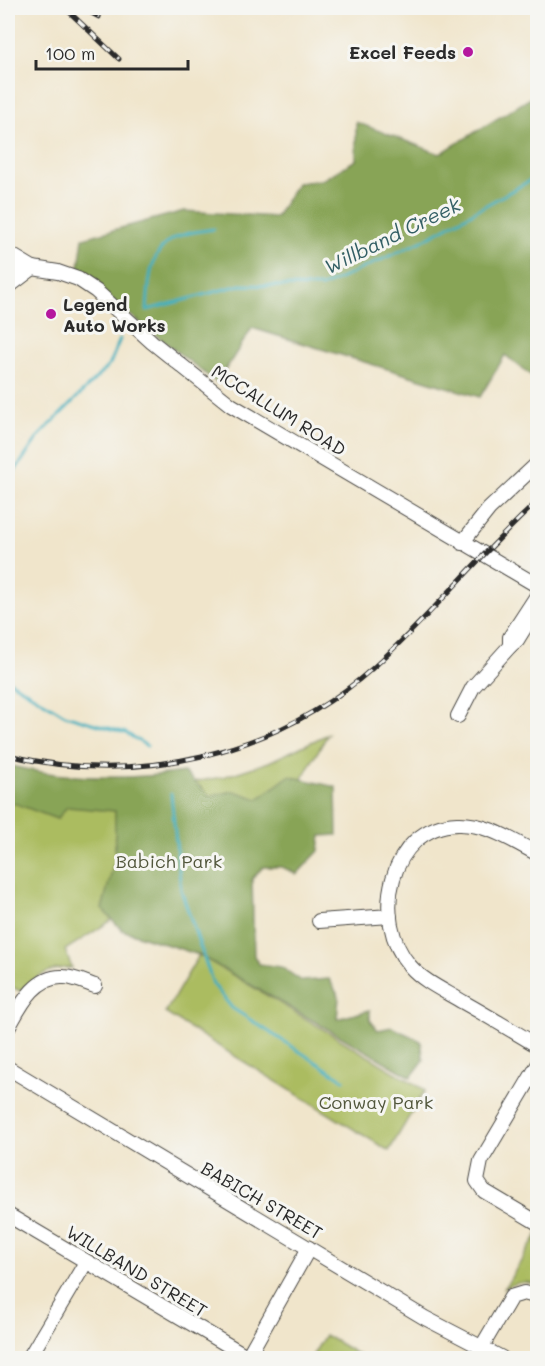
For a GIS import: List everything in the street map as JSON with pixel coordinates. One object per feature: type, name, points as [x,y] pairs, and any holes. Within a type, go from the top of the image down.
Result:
[{"type":"street","points":[[8,253],[33,268],[8,287]]},
{"type":"street","name":"MCCALLUM ROAD","points":[[8,270],[33,268],[58,272],[78,279],[96,291],[152,342],[231,405],[537,586]]},
{"type":"street","points":[[462,543],[489,509],[537,463]]},
{"type":"street","points":[[510,646],[510,637],[537,594]]},
{"type":"street","points":[[458,716],[473,687],[517,640],[537,606]]},
{"type":"street","points":[[537,854],[494,831],[475,825],[456,824],[438,827],[421,836],[406,849],[396,866],[391,886],[390,916],[399,950],[423,978],[537,1046]]},
{"type":"street","points":[[320,921],[390,916]]},
{"type":"street","points":[[8,1028],[26,996],[37,986],[51,979],[64,977],[95,986]]},
{"type":"street","points":[[537,1065],[481,1161],[477,1181],[484,1191],[537,1223]]},
{"type":"street","name":"BABICH STREET","points":[[8,1068],[425,1318],[502,1359]]},
{"type":"street","name":"WILLBAND STREET","points":[[8,1215],[247,1358]]},
{"type":"street","points":[[247,1358],[309,1248]]},
{"type":"street","points":[[29,1359],[86,1262]]},
{"type":"street","points":[[481,1348],[511,1297],[524,1293],[537,1298]]},
{"type":"green space","points":[[537,94],[537,380],[505,355],[480,397],[252,328],[217,383],[78,274],[83,238],[184,211],[276,217],[297,183],[322,180],[356,160],[356,122],[440,154]]},
{"type":"green space","name":"Babich Park","points":[[328,734],[199,955],[173,940],[115,918],[65,950],[72,968],[57,969],[43,974],[20,991],[8,985],[8,780],[149,789],[223,777],[269,762]]},
{"type":"green space","points":[[8,765],[51,774],[95,777],[184,772],[210,796],[234,791],[258,799],[289,776],[336,787],[337,835],[321,836],[319,851],[297,874],[282,867],[263,867],[252,879],[254,956],[259,964],[281,967],[302,981],[329,979],[339,997],[337,1019],[370,1010],[370,1020],[378,1030],[392,1027],[421,1041],[424,1060],[411,1077],[199,955],[122,930],[102,909],[115,859],[115,811],[67,807],[57,819],[14,803],[8,808]]},
{"type":"green space","name":"Conway Park","points":[[199,955],[425,1090],[389,1151],[165,1013]]},
{"type":"green space","points":[[537,1235],[537,1286],[520,1283],[504,1289]]},
{"type":"green space","points":[[325,1335],[364,1358],[311,1358]]},
{"type":"waterway","name":"Willband Creek","points":[[214,229],[181,235],[160,250],[152,268],[147,310],[240,285],[322,287],[420,242],[538,176]]},
{"type":"waterway","name":"Willband Creek","points":[[8,481],[39,436],[110,364],[120,339]]},
{"type":"waterway","points":[[8,680],[65,715],[126,733],[147,746]]},
{"type":"waterway","points":[[171,794],[181,890],[213,984],[232,1008],[344,1080]]},
{"type":"railway","points":[[65,8],[119,59]]},
{"type":"railway","points":[[82,8],[99,17]]},
{"type":"railway","points":[[8,755],[56,764],[105,767],[154,764],[202,756],[249,742],[293,722],[335,697],[374,667],[538,501]]},
{"type":"place","name":"Excel Feeds","points":[[468,52]]},
{"type":"place","name":"Legend Auto Works","points":[[51,314]]}]
